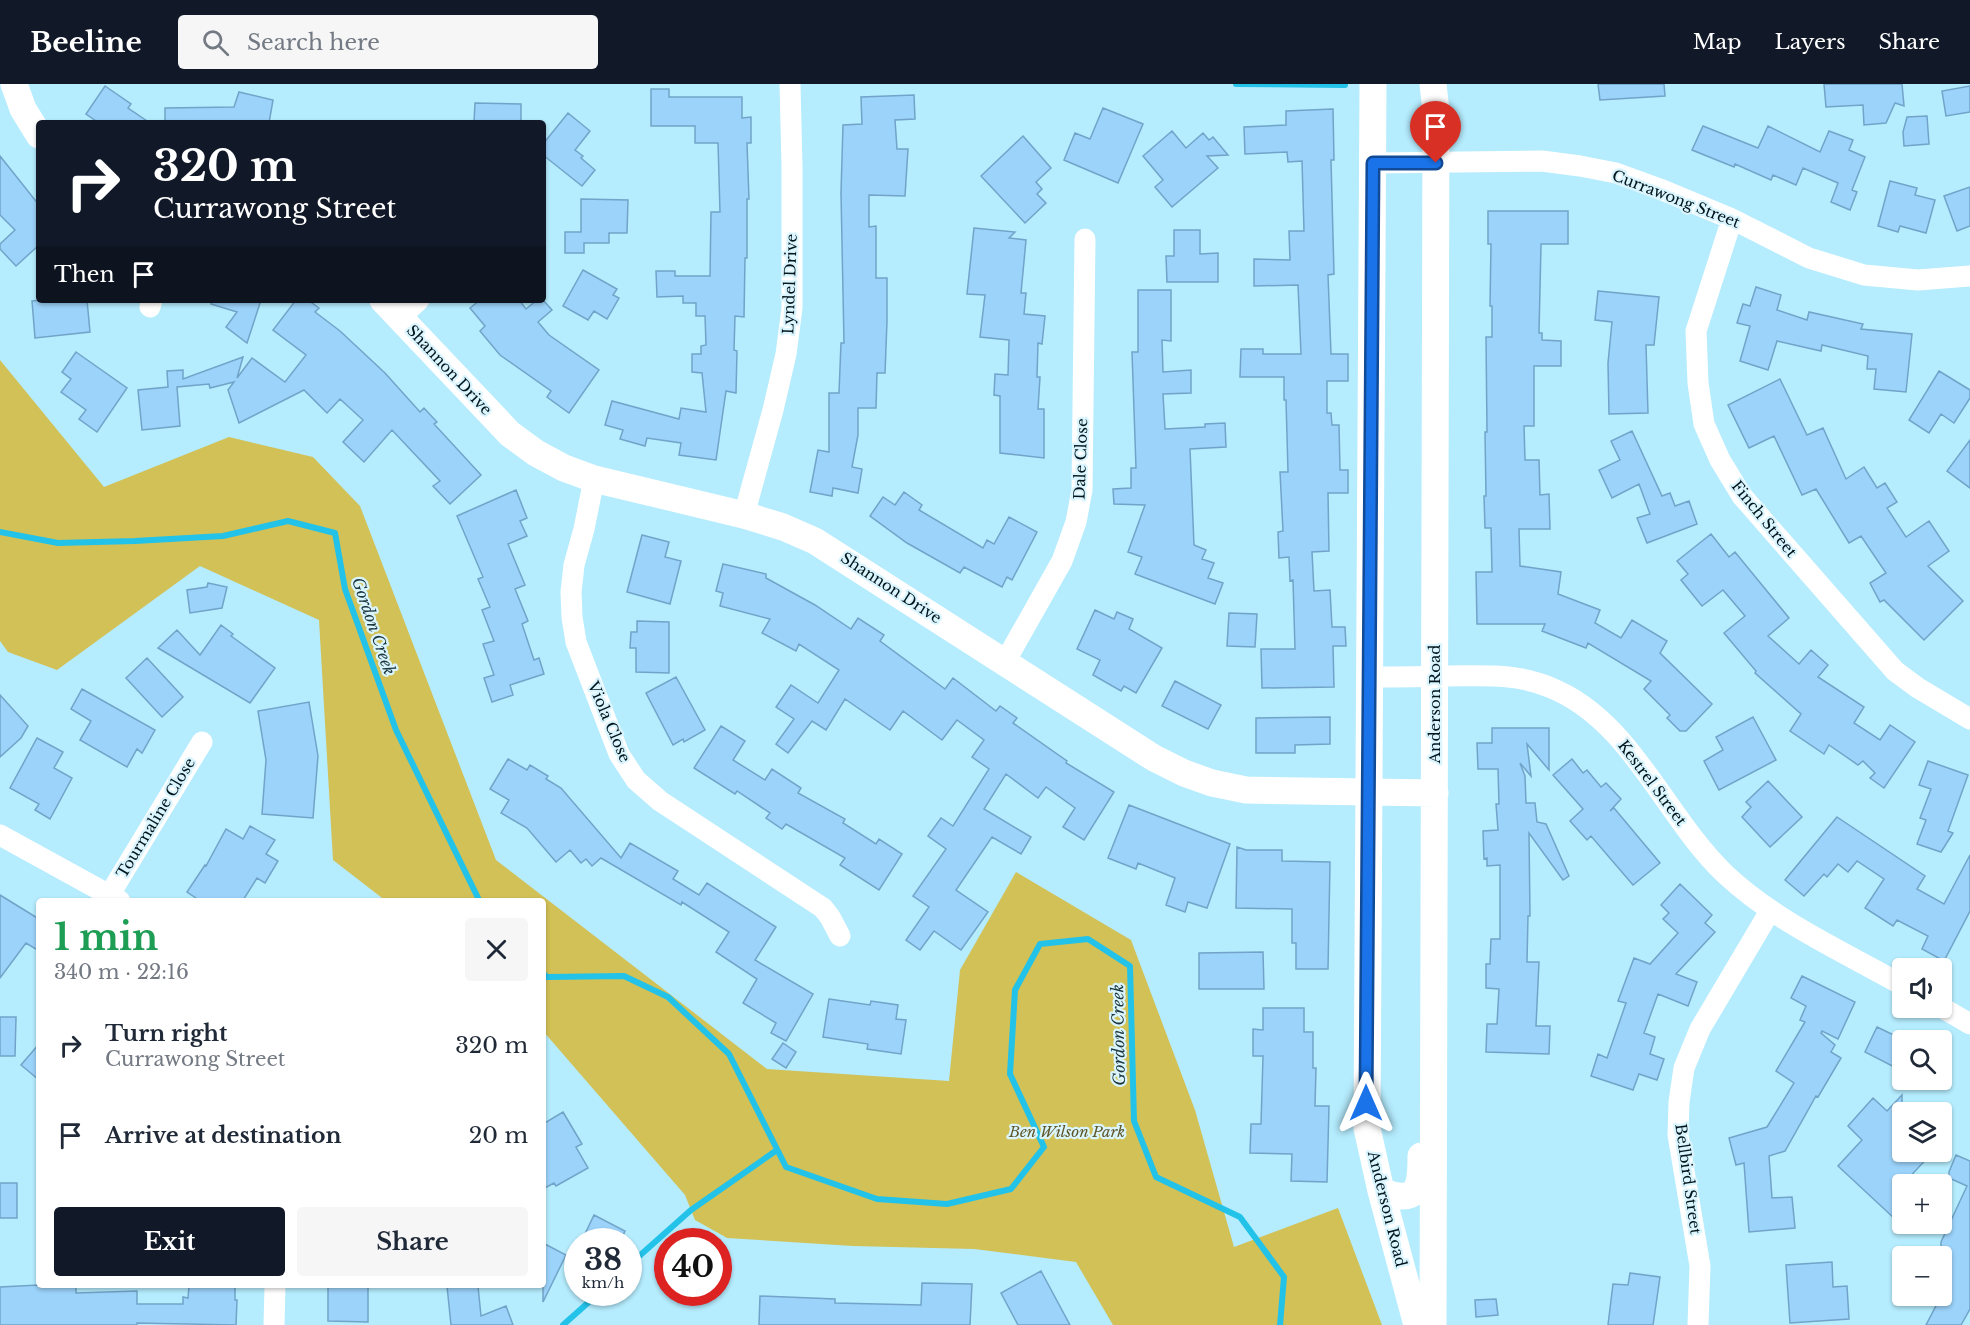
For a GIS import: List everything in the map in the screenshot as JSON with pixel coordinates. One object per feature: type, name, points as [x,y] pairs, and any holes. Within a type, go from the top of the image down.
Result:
[{"type":"street","points":[[14,84],[23,109],[36,130]]},
{"type":"street","name":"Lyndel Drive","points":[[744,515],[786,354],[792,308],[790,84]]},
{"type":"street","name":"Anderson Road","points":[[1373,84],[1366,1103],[1371,1150],[1417,1325]]},
{"type":"street","name":"Anderson Road","points":[[1433,84],[1436,111],[1433,1325]]},
{"type":"street","name":"Currawong Street","points":[[1373,163],[1542,161],[1616,173],[1732,219],[1809,258],[1864,274],[1918,280],[1970,276]]},
{"type":"street","name":"Finch Street","points":[[1732,219],[1696,331],[1698,383],[1704,424],[1720,460],[1742,496],[1895,671],[1918,688],[1970,719]]},
{"type":"street","name":"Dale Close","points":[[1005,662],[1062,561],[1076,522],[1082,490],[1085,239]]},
{"type":"street","name":"Shannon Drive","points":[[401,306],[510,434],[536,453],[564,468],[594,479],[744,515],[783,527],[815,541],[1154,758],[1184,774],[1246,790],[1434,793]]},
{"type":"street","name":"Viola Close","points":[[594,479],[584,530],[574,565],[571,592],[572,617],[576,642],[619,754],[636,780],[660,801],[823,908],[840,936]]},
{"type":"street","name":"Kestrel Street","points":[[1369,677],[1493,675],[1524,678],[1551,687],[1581,703],[1605,722],[1705,853],[1727,876],[1770,911],[1892,979]]},
{"type":"street","name":"Tourmaline Close","points":[[116,898],[202,742]]},
{"type":"street","points":[[0,835],[116,898]]},
{"type":"street","name":"Bellbird Street","points":[[1698,1325],[1700,1266],[1678,1135],[1679,1102],[1684,1068],[1700,1029],[1770,911]]},
{"type":"street","points":[[1952,1013],[1970,1024]]},
{"type":"street","points":[[1381,1191],[1398,1198],[1408,1196],[1416,1191],[1420,1182],[1421,1071],[1433,1028]]},
{"type":"street","points":[[274,1325],[275,1288]]},
{"type":"green space","name":"Ben Wilson Park","points":[[0,360],[104,487],[229,437],[313,457],[360,506],[496,860],[545,898],[382,898],[333,860],[319,620],[200,566],[57,670],[8,652],[0,641]]},
{"type":"green space","name":"Ben Wilson Park","points":[[1016,872],[1131,940],[1195,1110],[1234,1247],[1338,1208],[1382,1325],[1113,1325],[1076,1262],[974,1249],[853,1246],[732,1238],[732,1228],[709,1228],[695,1220],[685,1195],[546,1034],[546,899],[767,1069],[949,1081],[960,970]]},
{"type":"building","points":[[1598,84],[1664,84],[1665,96],[1600,100]]},
{"type":"building","points":[[1824,84],[1902,84],[1904,106],[1895,103],[1886,123],[1864,125],[1863,105],[1826,107]]},
{"type":"building","points":[[105,86],[131,104],[128,108],[146,120],[95,120],[86,114]]},
{"type":"building","points":[[1970,86],[1970,112],[1946,116],[1942,91]]},
{"type":"building","points":[[651,89],[669,89],[669,97],[742,97],[742,118],[751,117],[751,143],[747,143],[749,199],[747,199],[744,317],[735,316],[736,393],[726,391],[716,460],[679,455],[681,443],[647,438],[645,446],[620,439],[623,430],[605,425],[612,401],[679,419],[681,408],[706,412],[702,373],[692,372],[692,354],[701,354],[701,346],[706,345],[705,316],[696,316],[696,303],[683,303],[683,296],[657,297],[656,271],[675,271],[675,276],[710,276],[711,212],[720,212],[718,143],[695,143],[695,126],[651,126]]},
{"type":"building","points":[[239,92],[273,100],[270,120],[165,120],[165,108],[234,107]]},
{"type":"building","points":[[914,95],[915,119],[895,120],[897,149],[908,149],[905,196],[869,195],[869,227],[876,226],[876,278],[887,278],[887,321],[885,373],[877,373],[876,408],[858,408],[858,435],[852,467],[862,469],[858,493],[833,488],[832,496],[810,492],[818,450],[829,452],[829,393],[839,393],[841,343],[844,343],[841,193],[843,125],[862,124],[861,97]]},
{"type":"building","points":[[475,103],[521,104],[521,120],[474,120]]},
{"type":"building","points":[[1103,108],[1143,124],[1118,183],[1064,160],[1075,133],[1090,139]]},
{"type":"building","points":[[1333,109],[1334,160],[1331,160],[1334,274],[1328,275],[1331,354],[1348,354],[1348,381],[1327,381],[1327,413],[1331,413],[1332,425],[1339,425],[1340,470],[1348,470],[1348,493],[1328,493],[1329,551],[1312,552],[1314,591],[1330,590],[1332,627],[1345,627],[1346,646],[1333,646],[1334,687],[1262,688],[1261,649],[1295,649],[1293,580],[1290,581],[1289,557],[1279,558],[1278,532],[1283,531],[1280,472],[1288,472],[1286,400],[1284,400],[1284,377],[1240,377],[1241,349],[1263,349],[1263,354],[1301,354],[1298,285],[1254,286],[1254,259],[1290,260],[1289,231],[1304,231],[1302,161],[1288,162],[1287,152],[1245,154],[1244,127],[1286,125],[1286,111]]},
{"type":"building","points":[[568,113],[590,131],[575,150],[595,170],[582,186],[546,157],[546,140]]},
{"type":"building","points":[[1927,116],[1929,144],[1904,146],[1903,132],[1907,117]]},
{"type":"building","points":[[1703,126],[1758,148],[1768,126],[1820,152],[1829,131],[1853,140],[1849,150],[1865,157],[1852,190],[1857,192],[1850,210],[1831,202],[1838,183],[1803,168],[1796,185],[1773,175],[1771,180],[1735,164],[1734,167],[1692,150]]},
{"type":"building","points":[[1172,131],[1186,148],[1203,133],[1209,140],[1213,137],[1228,155],[1207,156],[1218,168],[1172,207],[1155,187],[1163,180],[1143,156]]},
{"type":"building","points":[[1023,136],[1051,168],[1036,182],[1042,189],[1037,194],[1046,203],[1025,223],[981,176]]},
{"type":"building","points":[[0,156],[36,201],[36,248],[16,266],[0,249],[0,244],[15,230],[0,215]]},
{"type":"building","points":[[1890,181],[1917,188],[1915,195],[1935,200],[1926,233],[1900,226],[1898,232],[1878,226]]},
{"type":"building","points":[[1970,187],[1970,226],[1957,231],[1944,196]]},
{"type":"building","points":[[581,199],[628,200],[627,233],[609,233],[609,243],[584,243],[584,253],[565,253],[565,232],[581,232]]},
{"type":"building","points":[[1488,211],[1568,211],[1568,244],[1541,244],[1539,333],[1542,333],[1542,340],[1561,341],[1561,366],[1534,366],[1534,426],[1524,426],[1525,460],[1539,460],[1540,495],[1549,494],[1550,529],[1519,529],[1520,566],[1561,572],[1558,594],[1600,610],[1595,623],[1621,638],[1632,620],[1667,641],[1660,653],[1712,704],[1686,731],[1680,731],[1667,718],[1670,715],[1644,689],[1651,681],[1588,643],[1586,648],[1542,631],[1545,624],[1477,624],[1476,572],[1492,572],[1491,528],[1485,528],[1484,496],[1486,496],[1485,432],[1487,432],[1486,337],[1492,337],[1491,244],[1488,244]]},
{"type":"building","points":[[974,228],[1015,232],[1009,238],[1026,240],[1021,293],[1026,293],[1024,314],[1045,316],[1042,344],[1038,343],[1037,377],[1040,377],[1038,409],[1044,409],[1044,458],[1000,453],[1000,396],[994,395],[995,374],[1008,375],[1009,340],[980,337],[985,295],[967,294]]},
{"type":"building","points":[[1174,230],[1200,230],[1200,254],[1218,253],[1218,282],[1167,282],[1166,256],[1174,256]]},
{"type":"building","points":[[583,270],[617,289],[613,295],[619,298],[607,319],[594,311],[588,320],[563,306]]},
{"type":"building","points":[[1756,287],[1781,295],[1777,310],[1807,320],[1809,312],[1863,324],[1861,329],[1912,334],[1906,392],[1874,389],[1876,369],[1867,369],[1868,356],[1822,345],[1821,351],[1777,341],[1768,370],[1740,361],[1750,326],[1737,323],[1743,304],[1750,306]]},
{"type":"building","points":[[1138,290],[1171,290],[1171,341],[1162,340],[1163,372],[1191,370],[1191,393],[1163,394],[1165,429],[1205,427],[1205,424],[1225,423],[1226,447],[1190,449],[1194,545],[1206,550],[1202,559],[1214,563],[1208,578],[1223,583],[1215,604],[1135,574],[1142,557],[1128,552],[1145,505],[1114,504],[1113,489],[1131,488],[1131,468],[1136,468],[1132,352],[1138,352]]},
{"type":"building","points":[[1598,291],[1659,297],[1654,345],[1646,345],[1648,413],[1609,414],[1608,363],[1612,322],[1595,320]]},
{"type":"building","points":[[32,301],[36,301],[36,303],[87,303],[90,332],[35,338]]},
{"type":"building","points":[[260,303],[247,343],[226,327],[237,312],[211,304]]},
{"type":"building","points":[[294,303],[312,303],[319,308],[315,312],[340,331],[385,373],[420,412],[424,408],[437,422],[434,424],[481,475],[450,504],[433,486],[440,481],[392,430],[364,462],[343,442],[363,420],[340,399],[327,413],[304,390],[239,423],[228,390],[234,382],[210,388],[209,384],[177,387],[180,426],[142,430],[138,390],[168,387],[167,371],[183,370],[183,379],[243,357],[237,378],[252,358],[285,382],[306,355],[273,330]]},
{"type":"building","points":[[476,303],[521,303],[526,309],[533,303],[546,303],[552,310],[538,322],[549,335],[599,370],[569,413],[547,397],[551,391],[500,355],[480,331],[485,326],[470,308]]},
{"type":"building","points":[[76,352],[127,388],[97,432],[79,419],[86,410],[61,392],[71,379],[62,372]]},
{"type":"building","points":[[1939,371],[1970,390],[1970,398],[1954,423],[1941,414],[1929,433],[1909,420]]},
{"type":"building","points":[[1780,379],[1807,435],[1823,428],[1846,479],[1864,467],[1877,488],[1885,483],[1897,502],[1887,508],[1906,537],[1929,521],[1949,551],[1928,566],[1963,601],[1924,640],[1884,600],[1880,602],[1870,583],[1886,573],[1861,536],[1849,543],[1816,489],[1802,495],[1774,436],[1749,448],[1728,405]]},
{"type":"building","points":[[1632,431],[1662,496],[1670,493],[1675,506],[1689,501],[1697,524],[1647,543],[1637,518],[1650,514],[1639,484],[1612,498],[1599,470],[1620,460],[1611,441]]},
{"type":"building","points":[[1970,440],[1970,488],[1947,471]]},
{"type":"building","points":[[516,490],[527,518],[520,521],[527,536],[508,544],[525,585],[515,589],[528,621],[522,624],[534,660],[539,658],[544,674],[510,685],[513,695],[492,702],[484,678],[494,675],[483,644],[494,641],[482,610],[490,607],[478,579],[483,577],[457,516]]},
{"type":"building","points":[[904,492],[922,505],[919,510],[983,548],[987,540],[994,544],[1009,517],[1037,532],[1012,580],[1007,577],[1002,587],[964,567],[960,573],[907,543],[870,516],[883,497],[895,505]]},
{"type":"building","points":[[1711,534],[1729,557],[1735,552],[1789,618],[1768,636],[1799,664],[1811,650],[1828,665],[1818,677],[1864,707],[1854,723],[1880,740],[1890,725],[1915,742],[1884,788],[1870,778],[1875,773],[1863,761],[1858,765],[1829,745],[1824,754],[1790,731],[1801,714],[1755,673],[1756,671],[1724,633],[1745,616],[1723,590],[1702,606],[1681,580],[1688,574],[1677,561]]},
{"type":"building","points":[[642,535],[669,542],[665,557],[681,561],[670,604],[627,592]]},
{"type":"building","points":[[723,564],[766,574],[766,578],[815,605],[851,629],[858,618],[884,635],[880,641],[945,689],[953,678],[996,711],[1000,706],[1017,718],[1013,723],[1067,761],[1066,763],[1114,792],[1084,840],[1063,827],[1075,808],[1046,787],[1038,798],[1006,774],[984,809],[1031,837],[1021,854],[992,837],[956,890],[988,912],[961,950],[934,931],[920,950],[906,940],[929,907],[913,896],[946,849],[928,836],[941,818],[953,826],[989,769],[972,757],[984,740],[957,720],[942,740],[903,711],[890,730],[845,699],[826,730],[812,721],[788,753],[776,744],[794,719],[776,707],[791,685],[818,703],[839,670],[799,644],[796,651],[762,633],[770,619],[720,606],[723,593],[716,591]]},
{"type":"building","points":[[208,583],[227,587],[222,608],[190,613],[187,590],[207,587]]},
{"type":"building","points":[[1095,610],[1114,619],[1117,612],[1133,619],[1129,629],[1162,648],[1136,693],[1124,686],[1121,691],[1093,675],[1100,660],[1077,649]]},
{"type":"building","points":[[1229,613],[1257,614],[1255,647],[1227,646]]},
{"type":"building","points":[[637,621],[669,622],[669,673],[636,672],[636,648],[630,648],[631,632],[637,632]]},
{"type":"building","points":[[221,625],[233,634],[231,636],[275,668],[250,703],[158,648],[177,630],[200,655]]},
{"type":"building","points":[[147,658],[183,697],[162,717],[126,678]]},
{"type":"building","points":[[676,677],[705,730],[684,742],[683,739],[673,745],[646,693]]},
{"type":"building","points":[[1175,681],[1221,705],[1208,729],[1162,706]]},
{"type":"building","points":[[82,689],[155,730],[142,753],[137,749],[127,767],[80,740],[91,721],[71,709]]},
{"type":"building","points":[[0,695],[28,726],[21,738],[0,757]]},
{"type":"building","points":[[309,702],[318,756],[313,818],[262,814],[266,760],[258,711]]},
{"type":"building","points":[[1330,717],[1330,744],[1295,745],[1295,753],[1256,753],[1256,718]]},
{"type":"building","points":[[1753,717],[1776,760],[1719,790],[1704,761],[1723,750],[1716,737]]},
{"type":"building","points":[[721,726],[745,741],[733,760],[765,780],[772,769],[801,788],[798,793],[845,819],[843,823],[876,844],[879,839],[902,854],[879,890],[840,865],[845,858],[786,824],[782,829],[766,818],[770,813],[737,791],[735,794],[694,768]]},
{"type":"building","points":[[1492,728],[1549,728],[1549,770],[1527,744],[1531,776],[1520,763],[1525,776],[1526,803],[1535,803],[1537,822],[1546,824],[1569,876],[1563,880],[1529,833],[1530,916],[1528,916],[1527,962],[1539,962],[1536,1026],[1550,1026],[1549,1054],[1486,1052],[1487,1024],[1497,1024],[1499,989],[1486,988],[1486,964],[1490,964],[1491,939],[1500,939],[1500,865],[1487,866],[1487,858],[1484,859],[1483,831],[1498,830],[1496,804],[1499,804],[1498,769],[1478,769],[1477,743],[1492,743]]},
{"type":"building","points":[[37,738],[63,752],[54,768],[72,778],[50,819],[35,810],[39,804],[10,788]]},
{"type":"building","points":[[508,759],[527,770],[530,765],[548,776],[546,779],[561,788],[621,858],[630,843],[678,871],[673,879],[699,895],[707,883],[776,927],[755,960],[813,994],[786,1041],[771,1033],[776,1023],[743,1003],[757,979],[716,952],[729,932],[682,902],[681,905],[601,858],[592,866],[586,859],[581,863],[570,850],[556,862],[527,828],[501,813],[509,800],[490,789]]},
{"type":"building","points":[[1572,759],[1583,773],[1587,770],[1601,787],[1606,783],[1621,799],[1610,811],[1614,808],[1660,863],[1633,885],[1591,836],[1587,840],[1570,821],[1583,809],[1553,775]]},
{"type":"building","points":[[1928,761],[1968,775],[1948,831],[1953,833],[1941,852],[1917,844],[1926,820],[1920,818],[1931,789],[1919,785]]},
{"type":"building","points":[[1768,781],[1802,817],[1770,847],[1742,817],[1751,807],[1746,802]]},
{"type":"building","points":[[1129,805],[1230,844],[1207,908],[1188,902],[1185,912],[1166,905],[1175,878],[1138,863],[1136,869],[1108,858]]},
{"type":"building","points":[[1837,817],[1925,876],[1917,889],[1944,904],[1970,855],[1970,911],[1946,958],[1938,958],[1922,949],[1928,936],[1897,920],[1893,926],[1865,908],[1884,879],[1857,861],[1848,872],[1838,864],[1827,877],[1824,874],[1804,896],[1785,880]]},
{"type":"building","points":[[250,826],[275,840],[266,854],[278,861],[265,883],[257,878],[244,898],[196,898],[187,892],[206,866],[226,829],[243,839]]},
{"type":"building","points":[[1237,847],[1246,850],[1282,850],[1282,861],[1330,862],[1328,969],[1296,969],[1296,943],[1292,943],[1292,909],[1236,908]]},
{"type":"building","points":[[1680,884],[1712,915],[1705,923],[1715,932],[1676,974],[1697,982],[1688,1006],[1658,994],[1644,1033],[1655,1037],[1650,1054],[1664,1059],[1657,1080],[1639,1074],[1633,1090],[1591,1076],[1598,1054],[1607,1058],[1626,1003],[1618,1001],[1634,958],[1650,964],[1678,933],[1663,919],[1669,913],[1661,905]]},
{"type":"building","points":[[0,895],[36,917],[36,949],[26,943],[0,978]]},
{"type":"building","points":[[1263,952],[1264,989],[1199,989],[1199,953]]},
{"type":"building","points":[[1802,976],[1855,1002],[1838,1039],[1822,1031],[1821,1033],[1835,1045],[1831,1052],[1841,1058],[1818,1097],[1816,1096],[1785,1151],[1769,1156],[1772,1198],[1792,1197],[1795,1228],[1749,1232],[1744,1163],[1736,1165],[1729,1138],[1767,1127],[1794,1083],[1776,1071],[1805,1022],[1800,1020],[1806,1006],[1791,998]]},
{"type":"building","points":[[829,999],[870,1005],[871,1001],[898,1005],[896,1019],[906,1020],[901,1054],[867,1049],[868,1044],[823,1037]]},
{"type":"building","points":[[1263,1008],[1304,1008],[1304,1032],[1313,1032],[1313,1068],[1316,1068],[1315,1106],[1329,1106],[1327,1182],[1291,1181],[1292,1154],[1250,1153],[1251,1124],[1261,1124],[1263,1056],[1253,1056],[1253,1029],[1263,1030]]},
{"type":"building","points":[[0,1017],[16,1017],[15,1056],[0,1056]]},
{"type":"building","points":[[1877,1027],[1892,1034],[1892,1066],[1865,1052]]},
{"type":"building","points":[[783,1043],[796,1052],[786,1068],[772,1059]]},
{"type":"building","points":[[36,1048],[36,1078],[21,1065]]},
{"type":"building","points":[[1902,1095],[1902,1102],[1895,1102]]},
{"type":"building","points":[[1873,1098],[1887,1111],[1892,1106],[1892,1162],[1924,1162],[1912,1174],[1892,1174],[1892,1216],[1838,1166],[1862,1140],[1848,1126]]},
{"type":"building","points":[[563,1112],[582,1144],[576,1147],[588,1168],[556,1186],[554,1183],[546,1187],[546,1122]]},
{"type":"building","points":[[1956,1155],[1970,1161],[1970,1309],[1961,1325],[1926,1325],[1936,1306],[1952,1306],[1952,1246],[1941,1246],[1941,1242],[1945,1234],[1952,1234],[1952,1218],[1967,1186],[1952,1179],[1952,1174],[1949,1172]]},
{"type":"building","points":[[0,1183],[17,1183],[17,1218],[0,1218]]},
{"type":"building","points":[[594,1215],[619,1228],[588,1228]]},
{"type":"building","points":[[546,1245],[564,1254],[564,1259],[543,1302],[543,1288],[546,1288]]},
{"type":"building","points":[[1832,1262],[1833,1287],[1847,1286],[1849,1319],[1790,1323],[1786,1265]]},
{"type":"building","points":[[1041,1271],[1070,1325],[1018,1325],[1001,1293]]},
{"type":"building","points":[[1630,1273],[1660,1277],[1653,1325],[1608,1325],[1613,1284],[1628,1285]]},
{"type":"building","points":[[922,1283],[972,1284],[970,1325],[759,1325],[760,1296],[835,1299],[835,1303],[921,1305]]},
{"type":"building","points":[[36,1285],[36,1288],[76,1288],[76,1293],[137,1291],[137,1304],[183,1304],[183,1297],[188,1298],[189,1288],[235,1288],[236,1325],[137,1323],[137,1325],[0,1325],[0,1287]]},
{"type":"building","points":[[328,1288],[368,1288],[368,1322],[328,1321]]},
{"type":"building","points":[[447,1288],[478,1288],[481,1316],[506,1306],[513,1325],[451,1325]]},
{"type":"building","points":[[1496,1299],[1498,1315],[1476,1317],[1475,1300]]},
{"type":"waterway","points":[[1236,84],[1345,85]]},
{"type":"waterway","name":"Gordon Creek","points":[[0,532],[58,543],[135,541],[223,536],[288,521],[335,533],[345,589],[396,730],[478,898]]},
{"type":"waterway","name":"Gordon Creek","points":[[546,976],[624,976],[668,997],[729,1054],[786,1167],[877,1199],[947,1204],[1011,1189],[1044,1147],[1010,1074],[1015,990],[1040,944],[1088,939],[1130,966],[1134,1121],[1156,1177],[1240,1217],[1284,1277],[1280,1325]]},
{"type":"waterway","points":[[642,1254],[691,1210],[777,1150]]},
{"type":"waterway","points":[[563,1325],[584,1306]]},
{"type":"route","points":[[1366,1103],[1373,163],[1436,163]]}]
